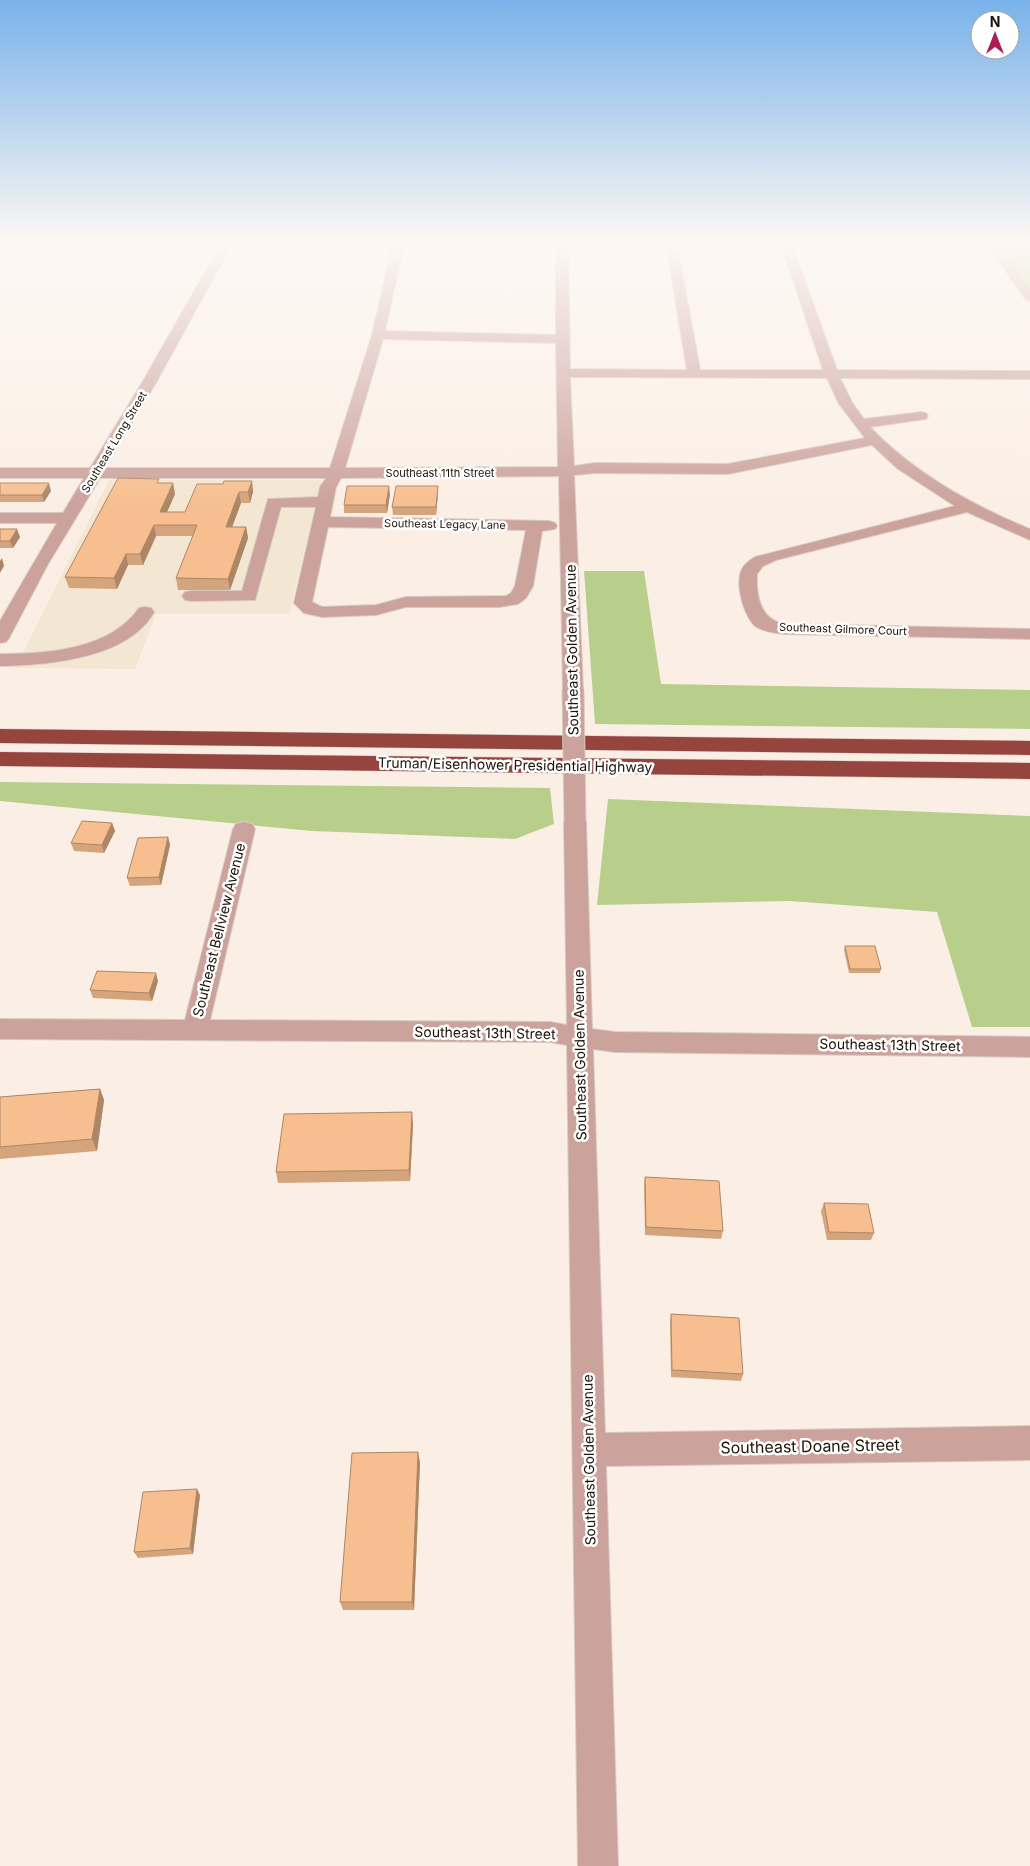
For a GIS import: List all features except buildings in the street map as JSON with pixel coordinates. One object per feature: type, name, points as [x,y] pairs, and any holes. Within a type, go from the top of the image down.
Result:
[{"type":"highway","name":"Truman/Eisenhower Presidential Highway","points":[[0,735],[1030,748]]},
{"type":"highway","name":"Truman/Eisenhower Presidential Highway","points":[[0,759],[1030,771]]},
{"type":"highway","points":[[901,769],[1030,779]]},
{"type":"street","name":"Southeast Long Street","points":[[0,638],[93,473],[150,381],[178,331]]},
{"type":"street","points":[[379,331],[330,487],[303,603],[310,609],[322,612],[376,610],[406,602],[512,601],[520,594],[524,586],[535,526]]},
{"type":"street","name":"Southeast Golden Avenue","points":[[562,331],[574,690],[575,822],[598,1866]]},
{"type":"street","points":[[686,331],[694,374]]},
{"type":"street","points":[[817,331],[832,375],[848,407],[860,424],[876,440],[911,470],[969,507],[1030,535]]},
{"type":"street","points":[[378,336],[562,339]]},
{"type":"street","points":[[564,373],[1030,375]]},
{"type":"street","points":[[860,424],[921,416]]},
{"type":"street","name":"Southeast 11th Street","points":[[330,487],[595,468],[728,469],[876,440]]},
{"type":"street","points":[[0,472],[158,473],[158,481],[173,486],[330,487]]},
{"type":"street","points":[[192,596],[249,596],[274,502],[330,487]]},
{"type":"street","name":"Southeast Gilmore Court","points":[[969,507],[760,561],[750,569],[747,579],[758,618],[770,626],[785,629],[1030,634]]},
{"type":"street","points":[[0,518],[68,518]]},
{"type":"street","name":"Southeast Legacy Lane","points":[[321,522],[569,526]]},
{"type":"street","points":[[0,600],[20,600]]},
{"type":"street","points":[[0,660],[54,658],[108,643],[136,622],[145,612]]},
{"type":"street","name":"Southeast Bellview Avenue","points":[[195,1030],[244,830]]},
{"type":"street","name":"Southeast 13th Street","points":[[0,1029],[550,1032],[616,1042],[1030,1047]]},
{"type":"street","name":"Southeast Doane Street","points":[[589,1450],[1030,1443]]},
{"type":"shaded area","points":[[109,480],[322,480],[289,614],[156,614],[135,669],[15,668]]},
{"type":"green space","points":[[584,571],[644,571],[661,684],[1030,690],[1030,729],[595,724]]},
{"type":"green space","points":[[0,782],[550,788],[554,824],[515,839],[312,831],[0,801]]},
{"type":"green space","points":[[608,799],[1030,816],[1030,1027],[972,1027],[937,912],[790,901],[597,905]]}]
